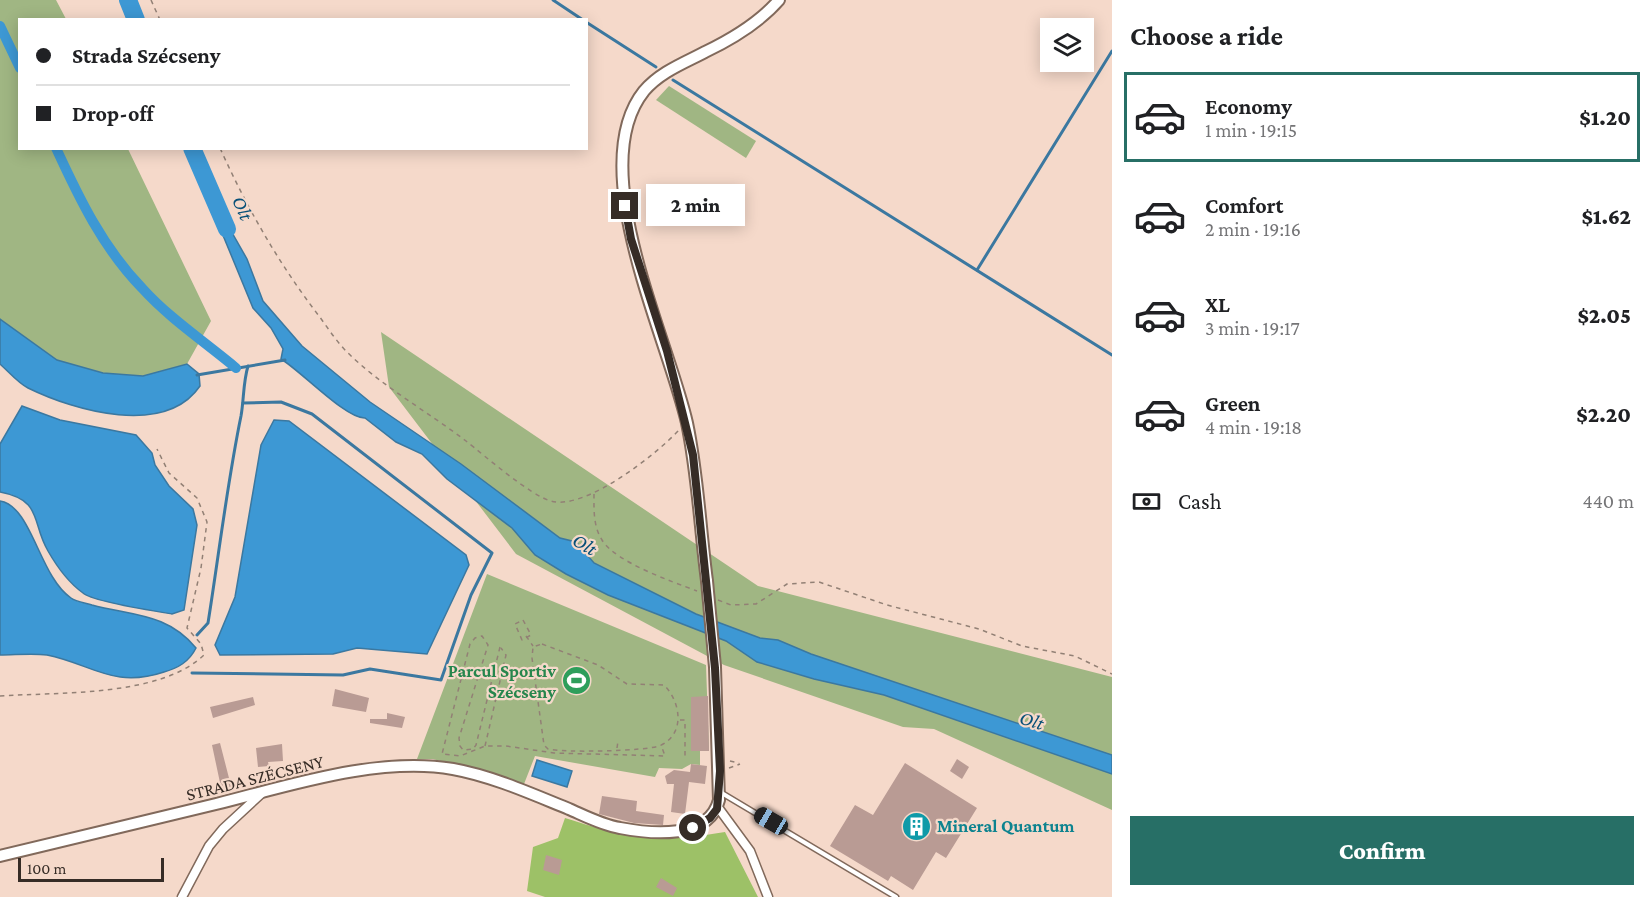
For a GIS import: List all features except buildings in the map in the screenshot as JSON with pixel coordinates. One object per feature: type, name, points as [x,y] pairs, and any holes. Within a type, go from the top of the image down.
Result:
[{"type":"street","points":[[768,897],[750,851],[717,806],[719,758],[715,668],[693,455],[687,422],[629,230],[623,168],[627,132],[638,100],[652,82],[736,35],[758,20],[779,0]]},
{"type":"street","name":"STRADA SZÉCSENY","points":[[0,856],[312,778],[363,771],[433,767],[474,774],[619,828],[670,832],[687,830],[710,818],[717,806]]},
{"type":"street","points":[[182,897],[209,846],[223,828],[264,791]]},
{"type":"lane","points":[[719,792],[896,897]]},
{"type":"path","points":[[152,0],[159,18]]},
{"type":"path","points":[[221,150],[240,193],[275,252],[298,288],[351,356],[519,482],[551,501],[567,502],[594,493],[647,461],[687,422]]},
{"type":"path","points":[[0,696],[140,685],[172,676],[194,665],[204,655],[201,644],[187,628],[201,568],[207,522],[197,498],[169,473],[157,449]]},
{"type":"path","points":[[594,493],[595,520],[602,541],[631,564],[702,593]]},
{"type":"path","points":[[712,597],[731,605],[756,604],[787,584],[819,582],[887,605],[979,629],[1022,646],[1075,656],[1112,674]]},
{"type":"path","points":[[523,620],[531,635],[527,636],[522,640],[514,624],[523,620]]},
{"type":"path","points":[[485,746],[506,655],[500,647],[476,745],[473,749],[463,750],[459,742],[487,652],[488,645],[482,636],[475,638],[470,644],[442,754],[460,756],[485,746],[554,752],[665,756],[661,745]]},
{"type":"path","points":[[527,636],[533,646],[544,745],[554,752],[617,749],[661,745],[671,738],[679,720],[678,709],[664,685],[627,684],[592,662],[543,644],[533,646]]},
{"type":"path","points":[[679,720],[685,720],[685,757]]},
{"type":"path","points":[[617,749],[618,741]]},
{"type":"path","points":[[527,754],[529,750]]},
{"type":"path","points":[[719,758],[740,764],[719,775]]},
{"type":"green space","points":[[0,0],[56,0],[65,18],[18,18],[18,150],[128,150],[211,321],[187,364],[143,376],[103,373],[57,360],[0,319]]},
{"type":"green space","points":[[669,86],[756,141],[746,158],[656,100]]},
{"type":"green space","points":[[381,332],[758,586],[1112,677],[1112,810],[934,729],[903,727],[724,665],[516,554],[389,387]]},
{"type":"green space","name":"Parcul Sportiv Szécseny","points":[[487,574],[706,665],[709,751],[700,751],[700,765],[691,764],[682,769],[659,768],[655,777],[535,756],[524,784],[433,759],[417,759]]},
{"type":"green space","points":[[565,818],[607,830],[644,837],[682,837],[725,832],[758,897],[545,897],[527,891],[533,847],[558,838]]},
{"type":"water","points":[[218,208],[247,259],[263,301],[302,346],[370,402],[461,464],[560,538],[576,542],[594,563],[696,614],[760,638],[778,640],[811,654],[1112,755],[1112,774],[884,695],[814,679],[757,662],[726,641],[608,595],[535,555],[512,528],[447,479],[422,454],[396,442],[365,418],[335,403],[281,359],[283,349],[271,328],[253,308],[215,216]]},
{"type":"water","points":[[0,319],[57,360],[103,373],[143,376],[187,364],[199,374],[200,386],[184,402],[165,411],[143,415],[118,415],[70,405],[24,386],[0,364]]},
{"type":"water","points":[[22,406],[60,420],[136,435],[152,453],[155,465],[169,486],[193,509],[197,525],[184,610],[172,614],[99,600],[83,593],[63,574],[48,551],[30,507],[14,496],[0,492],[0,444]]},
{"type":"water","points":[[274,420],[289,421],[466,555],[469,565],[427,654],[357,648],[333,654],[220,655],[215,645],[235,597],[261,445]]},
{"type":"water","points":[[0,501],[11,506],[20,515],[51,574],[60,588],[71,598],[161,622],[173,628],[196,648],[190,657],[183,664],[169,670],[146,677],[131,678],[103,673],[47,655],[0,655]]},
{"type":"water","points":[[537,760],[572,771],[567,787],[532,776]]},
{"type":"waterway","name":"Olt","points":[[128,0],[135,18]]},
{"type":"waterway","points":[[553,0],[580,18]]},
{"type":"waterway","points":[[588,23],[656,67]]},
{"type":"waterway","points":[[0,26],[18,64]]},
{"type":"waterway","points":[[977,270],[1112,51]]},
{"type":"waterway","points":[[673,80],[1112,355]]},
{"type":"waterway","points":[[57,150],[93,222],[128,273],[164,310],[236,368]]},
{"type":"waterway","name":"Olt","points":[[193,150],[227,229]]},
{"type":"waterway","points":[[197,375],[285,360]]},
{"type":"waterway","points":[[197,635],[208,623],[248,366]]},
{"type":"waterway","points":[[192,673],[343,675],[370,669],[441,680],[471,595],[492,553],[312,414],[281,402],[243,403]]},
{"type":"place","name":"Parcul Sportiv Szécseny","points":[[577,681]]},
{"type":"place","name":"Mineral Quantum","points":[[916,826]]},
{"type":"route","points":[[625,206],[631,239],[687,422],[693,455],[715,668],[720,771],[717,809],[710,818],[693,828]]}]
